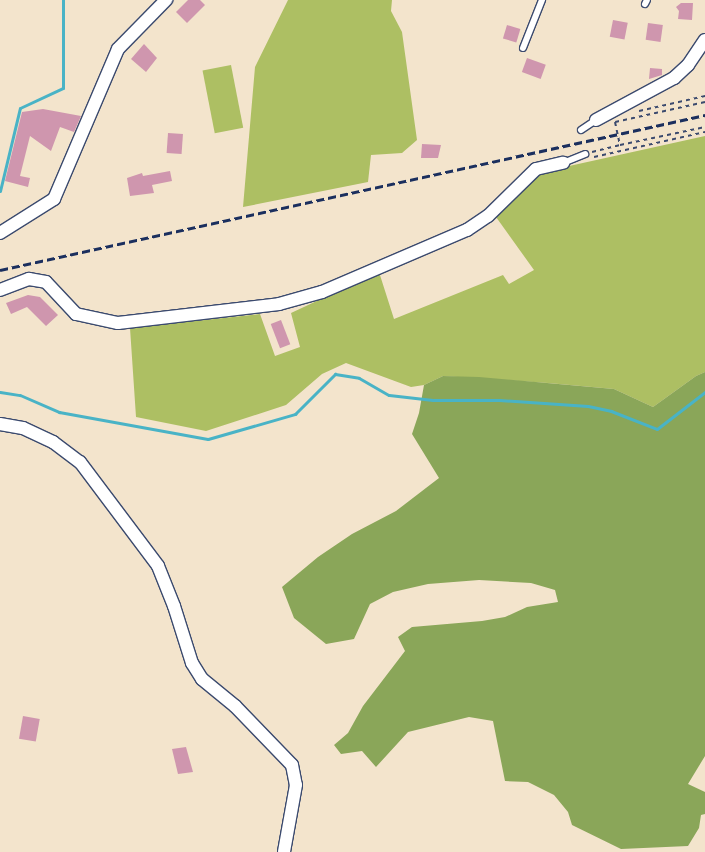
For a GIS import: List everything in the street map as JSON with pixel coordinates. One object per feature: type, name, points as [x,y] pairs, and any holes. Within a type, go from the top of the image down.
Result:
[{"type":"street","points":[[0,233],[54,199],[118,49],[166,0]]},
{"type":"street","points":[[596,120],[674,78],[688,65],[705,40]]},
{"type":"street","points":[[0,290],[29,279],[46,282],[76,314],[118,323],[279,304],[322,292],[468,230],[488,216],[536,170],[562,164]]},
{"type":"street","points":[[0,424],[23,428],[53,442],[80,462],[158,566],[174,606],[192,663],[202,679],[235,706],[292,765],[296,785],[284,852]]},
{"type":"lane","points":[[523,48],[542,0]]},
{"type":"lane","points":[[581,130],[596,120]]},
{"type":"lane","points":[[562,164],[588,156]]},
{"type":"path","points":[[632,112],[705,96]]},
{"type":"path","points":[[620,145],[615,122],[705,102]]},
{"type":"path","points":[[588,156],[620,145],[705,127]]},
{"type":"path","points":[[588,156],[705,132]]},
{"type":"green space","points":[[288,0],[392,0],[391,11],[402,32],[417,140],[402,153],[371,155],[368,182],[243,207],[255,67]]},
{"type":"green space","points":[[231,65],[243,128],[215,133],[203,71]]},
{"type":"green space","points":[[705,136],[705,372],[696,376],[653,407],[614,389],[548,383],[443,376],[424,385],[411,387],[346,363],[322,374],[286,405],[206,431],[136,417],[130,328],[260,314],[275,356],[300,347],[291,313],[379,272],[394,319],[503,275],[509,284],[534,270],[496,217],[542,172]]},
{"type":"green space","points":[[705,372],[705,756],[688,784],[705,792],[705,814],[701,815],[699,828],[688,846],[621,849],[572,825],[568,812],[554,795],[528,782],[505,781],[493,721],[469,717],[408,732],[376,767],[362,751],[341,754],[334,745],[348,733],[363,706],[405,651],[398,637],[412,627],[482,621],[505,617],[527,607],[558,602],[555,590],[531,583],[479,580],[428,584],[393,592],[370,604],[354,639],[326,644],[294,618],[282,587],[318,557],[352,534],[396,511],[439,478],[412,434],[419,413],[424,385],[443,376],[479,377],[614,389],[653,407],[696,376]]},
{"type":"building","points":[[188,0],[200,0],[205,5],[187,23],[176,12]]},
{"type":"building","points":[[681,3],[693,3],[692,20],[678,19],[679,11],[676,7]]},
{"type":"building","points":[[613,20],[628,23],[624,40],[610,37]]},
{"type":"building","points":[[648,23],[663,25],[660,42],[646,40]]},
{"type":"building","points":[[507,25],[520,29],[516,42],[503,38]]},
{"type":"building","points":[[144,44],[157,58],[146,72],[131,59]]},
{"type":"building","points":[[527,58],[546,65],[541,79],[522,72]]},
{"type":"building","points":[[650,68],[662,69],[662,75],[649,79]]},
{"type":"building","points":[[43,109],[81,116],[74,132],[60,127],[51,151],[30,136],[20,176],[30,178],[28,187],[5,181],[22,112]]},
{"type":"building","points":[[168,133],[183,134],[182,154],[167,153]]},
{"type":"building","points":[[422,144],[441,145],[438,158],[421,158]]},
{"type":"building","points":[[170,171],[172,181],[152,185],[154,193],[130,196],[127,178],[142,173],[143,176]]},
{"type":"building","points":[[28,295],[40,297],[58,315],[46,326],[27,307],[11,314],[6,303]]},
{"type":"building","points":[[281,320],[290,344],[280,348],[271,324]]},
{"type":"building","points":[[23,716],[40,719],[36,742],[19,739]]},
{"type":"building","points":[[186,747],[193,772],[178,774],[172,749]]},
{"type":"waterway","points":[[0,191],[20,108],[63,88],[63,0]]},
{"type":"waterway","points":[[0,392],[20,395],[59,412],[208,439],[295,414],[335,374],[359,378],[389,395],[433,400],[499,400],[588,406],[611,411],[657,429],[705,392]]},
{"type":"railway","points":[[0,270],[705,115]]}]
